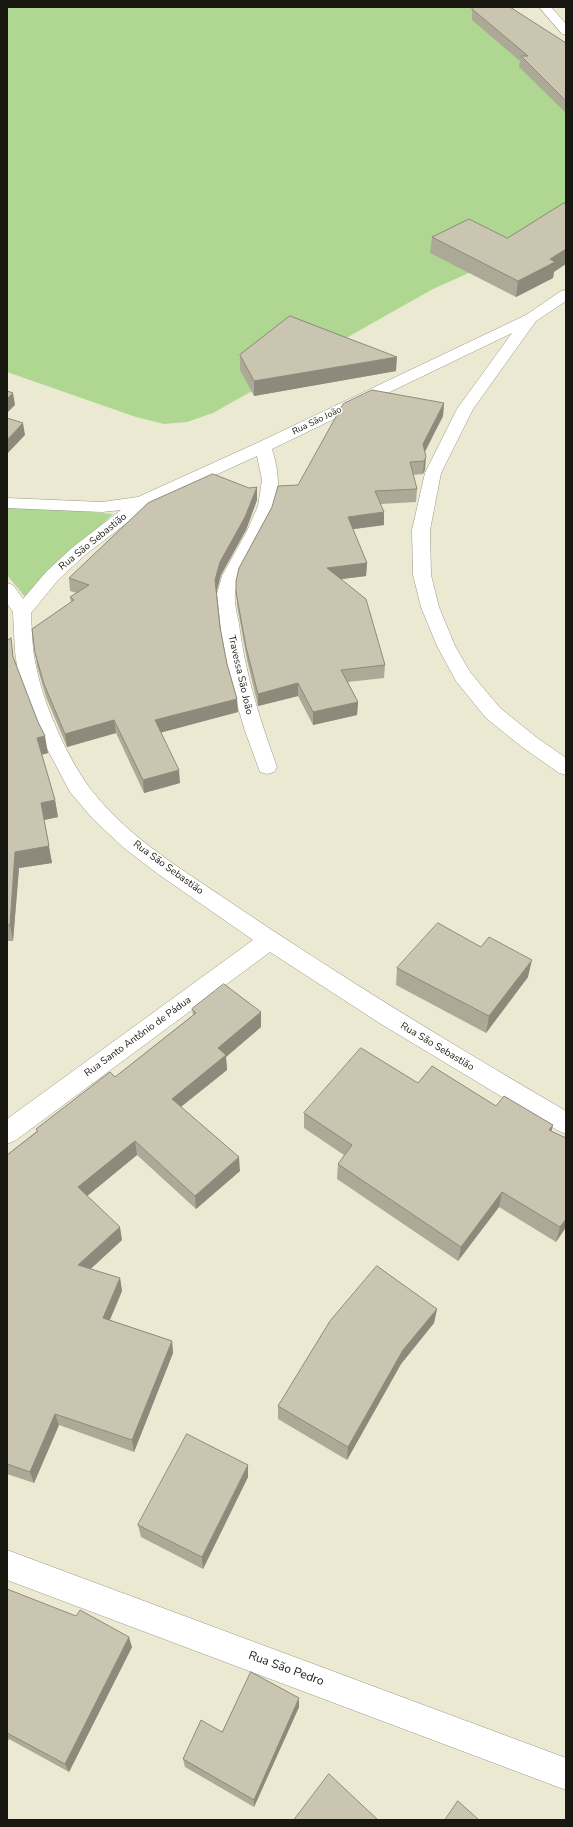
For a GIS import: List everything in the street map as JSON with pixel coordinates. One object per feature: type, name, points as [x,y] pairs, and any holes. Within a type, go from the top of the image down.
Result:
[{"type":"street","points":[[545,7],[566,31]]},
{"type":"street","points":[[566,294],[532,318],[465,409],[433,473],[421,530],[422,575],[430,607],[446,646],[463,676],[493,713],[529,742],[566,768]]},
{"type":"street","name":"Rua São João","points":[[144,501],[263,447],[532,318]]},
{"type":"street","name":"Travessa São João","points":[[263,447],[271,475],[269,501],[265,513],[228,583],[226,595],[230,640],[242,690],[267,767]]},
{"type":"street","points":[[7,502],[102,507],[144,501]]},
{"type":"street","name":"Rua São Sebastião","points":[[144,501],[79,551],[52,576],[22,612],[24,645],[28,673],[37,700],[71,775],[85,796],[103,817],[125,837],[269,940],[407,1028],[566,1123]]},
{"type":"street","points":[[7,589],[22,612]]},
{"type":"street","name":"Rua Santo Antônio de Pádua","points":[[7,1134],[269,940]]},
{"type":"street","name":"Rua São Pedro","points":[[7,1565],[566,1774]]},
{"type":"green space","points":[[7,7],[491,7],[566,110],[566,222],[482,267],[433,289],[213,413],[187,422],[164,424],[136,417],[7,372]]},
{"type":"green space","points":[[7,505],[113,514],[25,597],[7,575]]},
{"type":"building","points":[[474,7],[510,7],[566,43],[566,101],[521,56],[528,56],[472,9]]},
{"type":"building","points":[[566,203],[566,249],[550,259],[555,262],[518,281],[432,237],[469,219],[507,238]]},
{"type":"building","points":[[290,316],[397,357],[254,381],[240,355]]},
{"type":"building","points":[[372,390],[444,403],[423,444],[426,457],[424,461],[410,462],[417,489],[375,491],[384,512],[348,517],[367,563],[327,568],[366,599],[385,665],[341,670],[358,702],[313,712],[298,683],[258,694],[246,647],[236,592],[236,581],[239,568],[272,507],[278,486],[298,485],[343,404]]},
{"type":"building","points":[[7,391],[13,393],[7,399]]},
{"type":"building","points":[[7,418],[23,423],[7,440]]},
{"type":"building","points":[[213,474],[249,488],[257,487],[245,517],[220,562],[215,580],[220,627],[227,664],[237,699],[155,720],[179,770],[143,780],[114,720],[65,734],[44,684],[35,653],[32,629],[74,600],[70,597],[89,585],[69,578],[148,503]]},
{"type":"building","points":[[11,638],[13,657],[38,722],[45,736],[37,738],[55,800],[41,803],[49,846],[15,852],[10,925],[7,925],[7,641]]},
{"type":"building","points":[[438,923],[481,947],[489,937],[532,960],[489,1016],[397,968]]},
{"type":"building","points":[[224,984],[261,1012],[218,1048],[226,1055],[172,1099],[239,1157],[195,1196],[135,1141],[78,1187],[120,1227],[78,1265],[120,1278],[103,1318],[172,1341],[132,1440],[55,1414],[30,1472],[7,1464],[7,1155],[38,1131],[36,1129],[110,1072],[115,1077],[196,1013],[192,1009]]},
{"type":"building","points":[[361,1048],[418,1083],[432,1066],[496,1106],[504,1096],[553,1125],[549,1130],[566,1138],[566,1219],[560,1227],[502,1192],[461,1247],[338,1164],[352,1145],[304,1113]]},
{"type":"building","points":[[377,1266],[437,1309],[403,1350],[348,1447],[278,1406],[330,1321]]},
{"type":"building","points":[[187,1434],[248,1465],[202,1557],[138,1525]]},
{"type":"building","points":[[7,1589],[76,1616],[80,1610],[129,1637],[65,1764],[7,1733]]},
{"type":"building","points":[[251,1672],[299,1698],[254,1800],[183,1759],[201,1720],[222,1732]]},
{"type":"building","points":[[329,1774],[378,1820],[294,1820]]},
{"type":"building","points":[[458,1801],[479,1820],[445,1820]]}]
